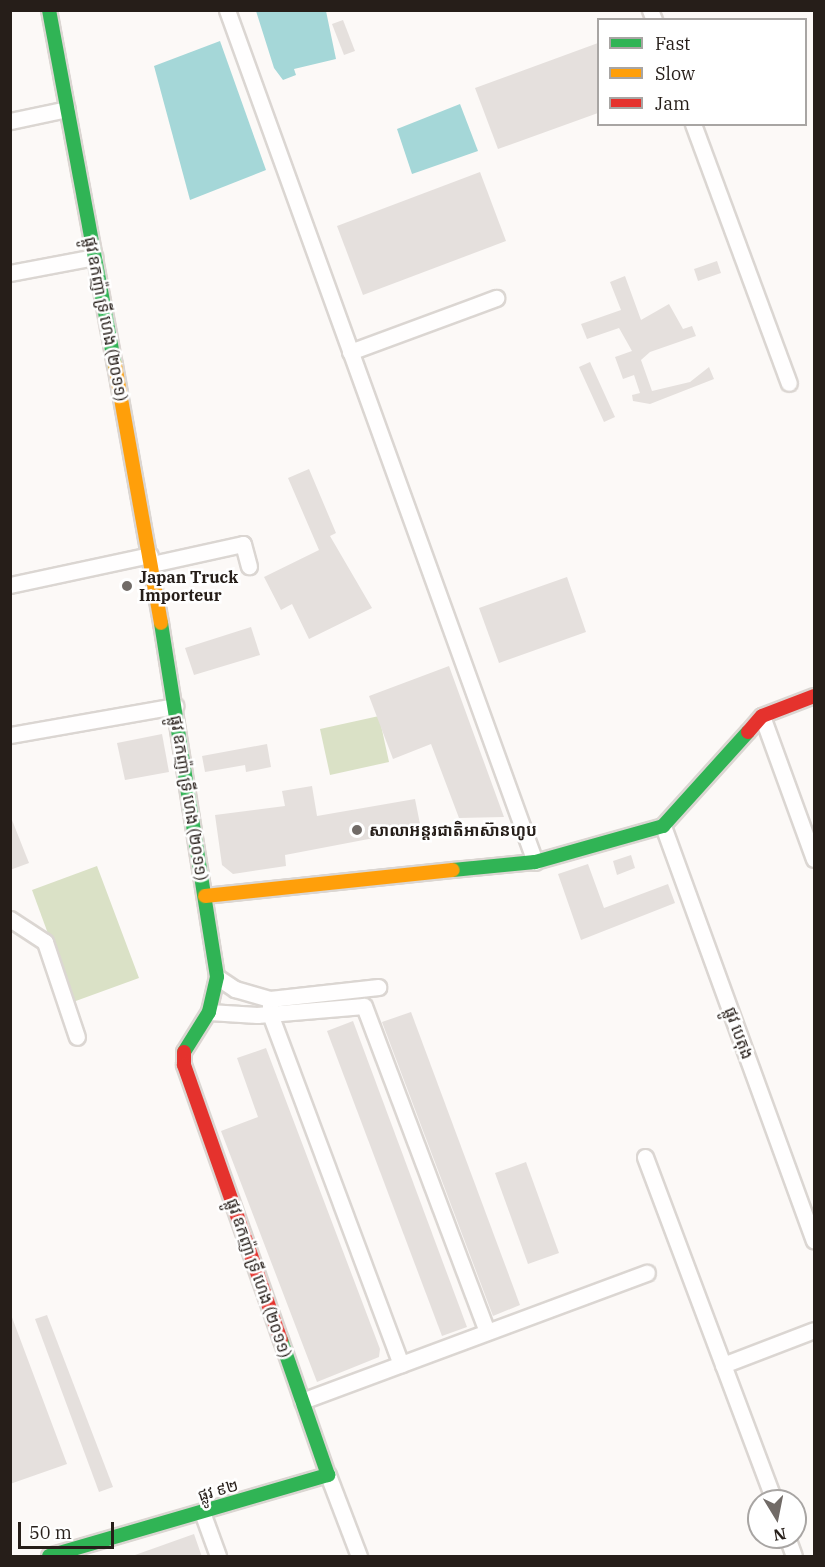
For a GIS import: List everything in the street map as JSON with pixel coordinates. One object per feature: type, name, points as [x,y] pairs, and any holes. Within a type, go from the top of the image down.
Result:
[{"type":"main road","name":"ផ្លូវ ឧកញ៉ា ទ្រី ហេង (២០១១)","points":[[49,10],[151,560],[217,977],[209,1012],[182,1055],[183,1065],[328,1475]]},
{"type":"main road","points":[[205,896],[534,862],[663,826],[762,716],[814,696]]},
{"type":"main road","name":"ផ្លូវ ៩២","points":[[49,1557],[76,1553],[202,1512],[328,1475]]},
{"type":"street","points":[[227,10],[534,862]]},
{"type":"street","points":[[10,121],[67,109]]},
{"type":"street","points":[[694,126],[789,383]]},
{"type":"street","points":[[10,273],[95,257]]},
{"type":"street","points":[[350,352],[496,298]]},
{"type":"street","points":[[10,585],[243,544],[249,566]]},
{"type":"street","points":[[10,735],[175,706]]},
{"type":"street","points":[[762,716],[814,859]]},
{"type":"street","name":"ផ្លូវ បេតុង","points":[[663,826],[814,1240]]},
{"type":"street","points":[[10,919],[45,942],[77,1037]]},
{"type":"street","points":[[217,977],[270,1007],[378,987]]},
{"type":"street","points":[[209,1012],[270,1007],[364,1006],[487,1332]]},
{"type":"street","points":[[270,1007],[401,1364]]},
{"type":"street","points":[[645,1157],[770,1489]]},
{"type":"street","points":[[302,1401],[647,1273]]},
{"type":"street","points":[[723,1365],[814,1330]]},
{"type":"street","name":"ផ្លូវ ឧកញ៉ា ទ្រី ហេង (២០១១)","points":[[328,1475],[359,1557]]},
{"type":"street","points":[[202,1512],[218,1557]]},
{"type":"green space","points":[[379,716],[389,762],[330,775],[320,729]]},
{"type":"green space","points":[[97,866],[139,978],[73,1002],[32,890]]},
{"type":"water","points":[[256,11],[326,11],[336,59],[294,69],[296,75],[283,80],[274,68]]},
{"type":"water","points":[[220,41],[266,170],[190,200],[154,66]]},
{"type":"water","points":[[460,104],[478,151],[412,174],[397,129]]},
{"type":"building","points":[[343,20],[355,51],[344,55],[332,24]]},
{"type":"building","points":[[597,43],[597,113],[498,149],[475,88]]},
{"type":"building","points":[[480,172],[506,241],[363,295],[337,226]]},
{"type":"building","points":[[717,261],[721,273],[698,281],[694,269]]},
{"type":"building","points":[[625,276],[641,320],[669,304],[683,329],[692,326],[696,336],[650,352],[641,360],[652,391],[690,382],[709,367],[714,379],[650,404],[633,401],[632,395],[640,393],[634,375],[623,379],[615,357],[632,351],[619,328],[587,339],[581,324],[621,310],[610,282]]},
{"type":"building","points":[[590,362],[615,417],[604,422],[579,367]]},
{"type":"building","points":[[309,469],[336,533],[330,536],[372,608],[309,639],[292,604],[281,610],[264,577],[319,550],[288,478]]},
{"type":"building","points":[[567,577],[586,632],[499,663],[479,608]]},
{"type":"building","points":[[251,627],[260,655],[194,675],[185,648]]},
{"type":"building","points":[[449,666],[504,817],[459,818],[431,744],[393,759],[369,696]]},
{"type":"building","points":[[162,734],[169,772],[125,780],[117,743]]},
{"type":"building","points":[[267,744],[271,767],[246,772],[245,765],[205,772],[202,756]]},
{"type":"building","points":[[312,786],[317,816],[415,799],[421,829],[285,855],[286,866],[233,874],[222,865],[215,815],[285,806],[282,791]]},
{"type":"building","points":[[10,815],[29,863],[10,870]]},
{"type":"building","points":[[631,855],[635,868],[617,875],[613,861]]},
{"type":"building","points":[[588,864],[604,908],[668,884],[675,903],[581,940],[558,874]]},
{"type":"building","points":[[411,1012],[520,1305],[493,1316],[382,1022]]},
{"type":"building","points":[[353,1021],[467,1327],[442,1336],[327,1031]]},
{"type":"building","points":[[266,1048],[380,1349],[379,1357],[317,1382],[221,1131],[258,1117],[237,1058]]},
{"type":"building","points":[[526,1162],[559,1253],[528,1264],[495,1173]]},
{"type":"building","points":[[10,1312],[67,1464],[10,1484]]},
{"type":"building","points":[[47,1315],[113,1487],[99,1492],[35,1319]]},
{"type":"building","points":[[194,1534],[202,1557],[135,1557],[135,1555]]},
{"type":"traffic: fast","points":[[49,10],[115,365]]},
{"type":"traffic: fast","points":[[161,623],[217,977],[209,1012],[184,1052]]},
{"type":"traffic: fast","points":[[453,870],[535,862],[663,826],[748,732]]},
{"type":"traffic: fast","points":[[49,1556],[328,1475],[281,1340]]},
{"type":"traffic: slow","points":[[115,365],[161,623]]},
{"type":"traffic: slow","points":[[205,896],[453,870]]},
{"type":"traffic: jam","points":[[748,732],[762,716],[814,696]]},
{"type":"traffic: jam","points":[[184,1052],[184,1065],[281,1340]]},
{"type":"place","name":"Japan Truck Importeur","points":[[127,586]]},
{"type":"place","name":"សាលាអន្ដរជាតិអាស៊ានហូប","points":[[357,830]]}]
